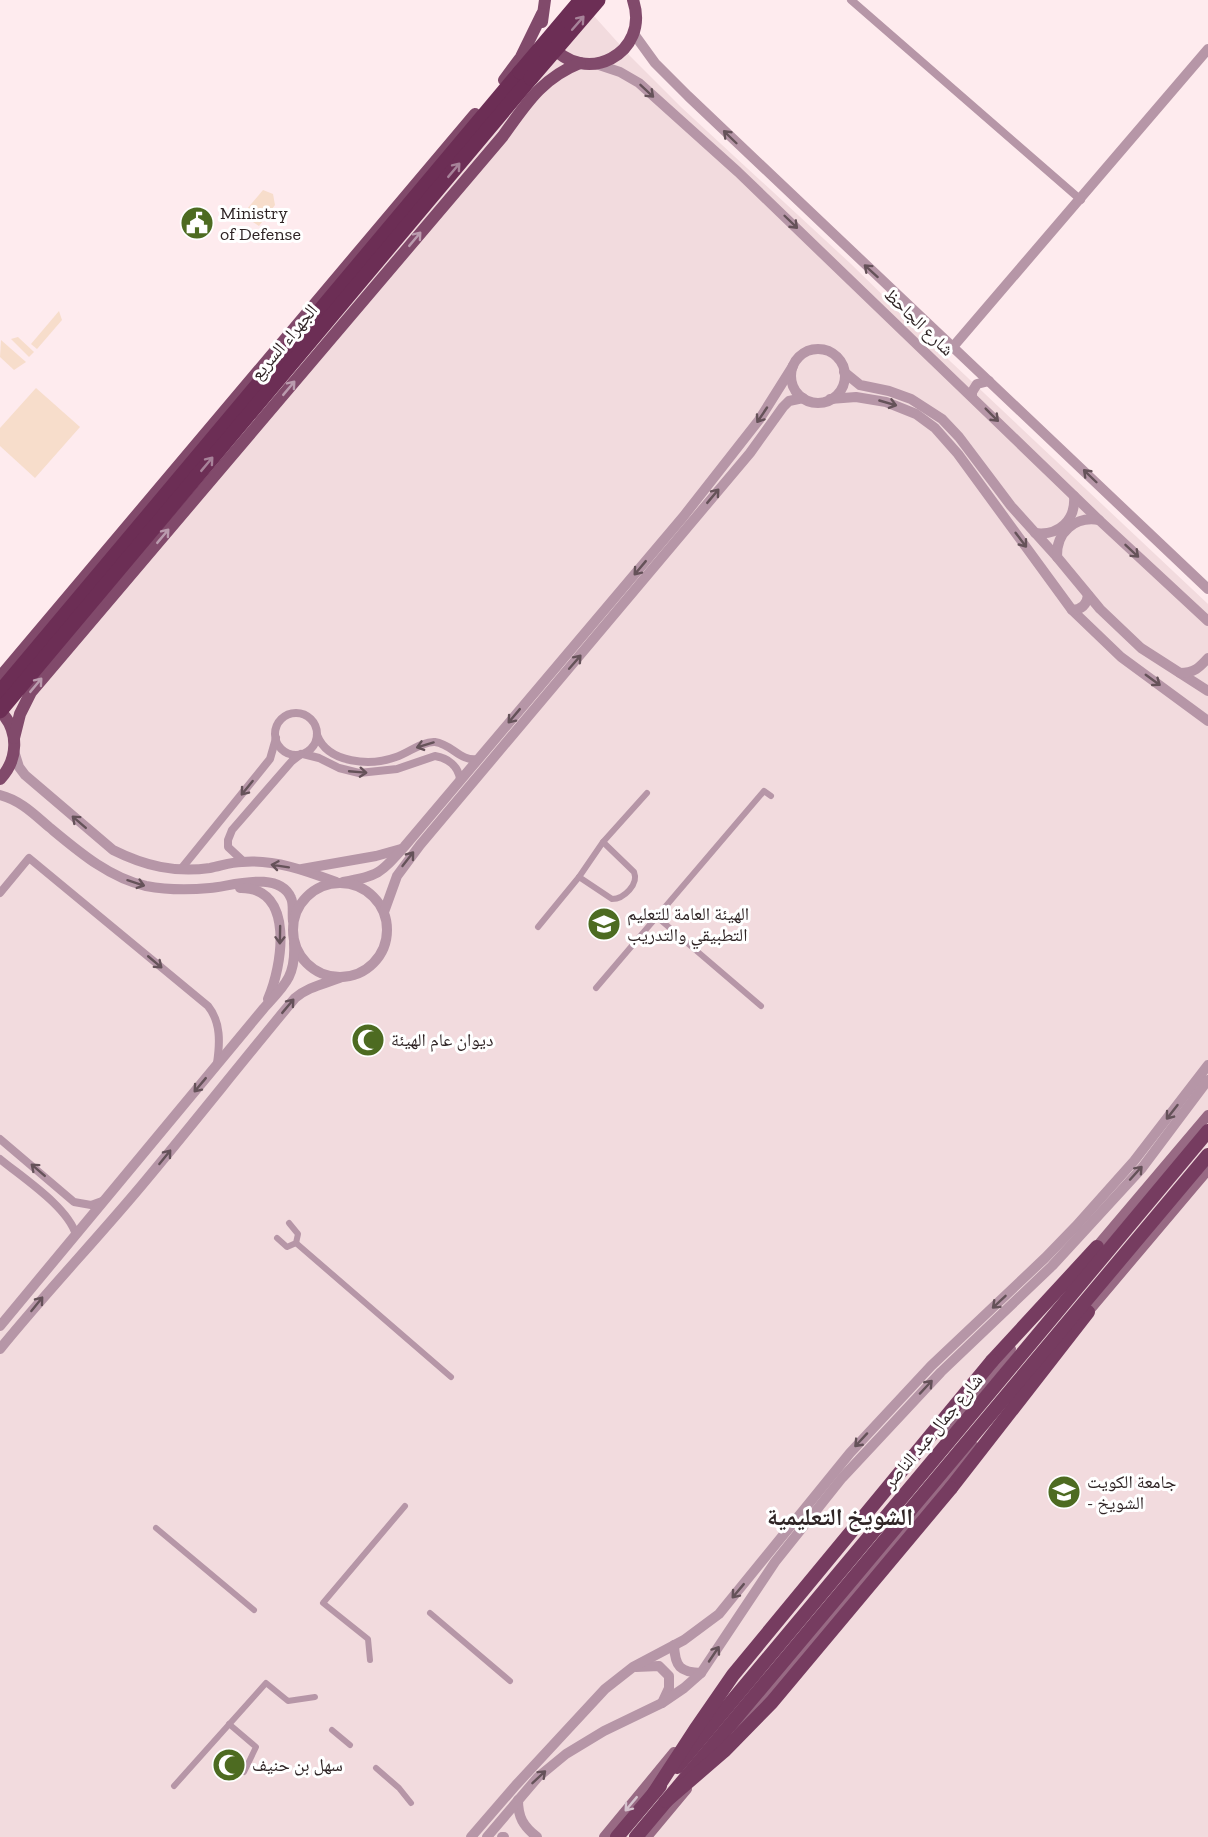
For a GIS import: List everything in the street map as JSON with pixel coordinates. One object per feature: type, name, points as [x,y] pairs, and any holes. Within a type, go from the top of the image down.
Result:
[{"type":"highway","name":"الجهراء السريع","points":[[0,692],[581,0]]},
{"type":"highway","name":"الجهراء السريع","points":[[0,711],[598,0]]},
{"type":"highway","name":"شارع جمال عبد الناصر","points":[[636,1837],[660,1797],[1208,1131]]},
{"type":"highway","name":"شارع جمال عبد الناصر","points":[[617,1837],[660,1797],[1208,1155]]},
{"type":"highway","points":[[660,1797],[695,1730],[733,1676],[992,1361],[1097,1247]]},
{"type":"highway","points":[[660,1797],[724,1751],[771,1702],[951,1488],[1088,1312]]},
{"type":"main road","points":[[545,0],[542,14],[549,43],[566,58],[580,63],[596,64],[610,60],[622,52],[634,34],[637,20],[635,2]]},
{"type":"main road","name":"الجهراء السريع","points":[[0,677],[512,71],[542,14]]},
{"type":"main road","name":"الجهراء السريع","points":[[0,779],[10,767],[20,714],[31,692],[495,145],[537,90],[558,73],[580,63]]},
{"type":"main road","points":[[0,711],[8,721],[14,745]]},
{"type":"main road","points":[[604,1837],[1208,1115]]},
{"type":"main road","points":[[647,1837],[1208,1170]]},
{"type":"street","points":[[851,0],[1081,200]]},
{"type":"street","name":"شارع الجاحظ","points":[[634,34],[655,63],[688,96],[1208,589]]},
{"type":"street","points":[[952,348],[1208,49]]},
{"type":"street","name":"شارع الجاحظ","points":[[596,64],[620,72],[639,83],[738,172],[1099,520],[1208,621]]},
{"type":"street","points":[[384,912],[392,886],[403,866],[478,759],[585,642],[740,446],[799,356],[805,352],[819,349],[833,353],[838,358],[844,372],[844,379],[840,391],[830,399]]},
{"type":"street","points":[[793,366],[792,384],[803,398]]},
{"type":"street","points":[[844,372],[860,385],[889,391],[911,399],[942,419],[959,437],[999,491],[1100,609],[1141,648],[1203,688]]},
{"type":"street","points":[[972,396],[977,384],[989,381]]},
{"type":"street","points":[[293,921],[298,907],[308,895],[321,886],[375,875],[386,867],[750,453],[789,400],[803,398],[816,402],[856,397],[886,402],[916,414],[935,428],[958,454],[1072,610],[1121,657],[1208,721]]},
{"type":"street","points":[[1035,533],[1054,532],[1065,525],[1072,515],[1074,496]]},
{"type":"street","points":[[1057,557],[1058,545],[1066,529],[1081,520],[1099,520]]},
{"type":"street","points":[[1072,610],[1077,610],[1085,604],[1088,595]]},
{"type":"street","points":[[1083,621],[1090,609],[1100,609]]},
{"type":"street","points":[[1180,673],[1190,673],[1198,669],[1208,658]]},
{"type":"street","points":[[1203,688],[1199,679],[1208,667]]},
{"type":"street","points":[[181,869],[270,759],[277,726],[282,719],[295,713],[309,716],[317,728],[323,746],[330,752],[353,760],[384,760],[435,742],[447,746],[465,759],[478,759]]},
{"type":"street","points":[[243,861],[228,847],[232,830],[292,761],[313,746],[318,735]]},
{"type":"street","points":[[276,738],[283,750],[319,758],[339,768],[359,773],[397,769],[435,756],[453,764],[467,777]]},
{"type":"street","points":[[0,1349],[96,1239],[295,998],[309,988],[363,971],[374,963],[387,937],[384,912],[376,899],[355,885],[302,869],[243,861],[208,868],[181,869],[152,867],[127,857],[104,843],[25,775],[19,767],[14,745]]},
{"type":"street","points":[[596,988],[764,791],[771,796]]},
{"type":"street","points":[[538,927],[579,877],[603,842],[647,793]]},
{"type":"street","points":[[0,795],[21,803],[103,868],[146,886],[187,890],[258,881],[273,883],[285,890],[292,899],[295,961],[284,986],[0,1326]]},
{"type":"street","points":[[579,877],[612,899],[621,897],[635,882],[634,872],[603,842]]},
{"type":"street","points":[[90,859],[104,843]]},
{"type":"street","points":[[716,847],[723,853]]},
{"type":"street","points":[[302,869],[376,856],[404,848]]},
{"type":"street","points":[[0,893],[29,858],[208,1006],[219,1033],[215,1067]]},
{"type":"street","points":[[211,888],[248,888],[267,897],[274,905],[280,921],[279,959],[274,985],[264,1008]]},
{"type":"street","points":[[657,917],[761,1006]]},
{"type":"street","points":[[294,943],[300,957],[312,969],[326,976],[342,977]]},
{"type":"street","points":[[1039,1271],[1134,1161],[1208,1065]]},
{"type":"street","points":[[215,1067],[228,1080]]},
{"type":"street","points":[[488,1837],[538,1778],[566,1754],[604,1731],[662,1703],[684,1689],[701,1672],[775,1562],[842,1478],[940,1372],[1142,1168],[1208,1080]]},
{"type":"street","points":[[0,1139],[74,1203],[91,1205],[104,1201]]},
{"type":"street","points":[[0,1159],[65,1213],[76,1235]]},
{"type":"street","points":[[48,1199],[58,1188]]},
{"type":"street","points":[[289,1223],[298,1233],[296,1243]]},
{"type":"street","points":[[277,1238],[287,1246],[296,1243]]},
{"type":"street","points":[[296,1243],[451,1377]]},
{"type":"street","points":[[471,1837],[605,1689],[633,1667],[701,1629],[719,1614],[850,1453],[931,1366],[1020,1290]]},
{"type":"street","points":[[370,1660],[368,1639],[323,1603],[405,1506]]},
{"type":"street","points":[[156,1528],[254,1610]]},
{"type":"street","points":[[430,1613],[510,1682]]},
{"type":"street","points":[[674,1645],[674,1657],[678,1666],[687,1672],[701,1672]]},
{"type":"street","points":[[633,1667],[658,1666],[665,1670],[669,1676],[669,1688],[662,1703]]},
{"type":"street","points":[[174,1786],[266,1683],[288,1701],[315,1697]]},
{"type":"street","points":[[229,1724],[256,1747],[244,1773]]},
{"type":"street","points":[[332,1730],[350,1745]]},
{"type":"street","points":[[376,1768],[399,1788],[411,1803]]},
{"type":"street","points":[[518,1800],[518,1810],[525,1827],[537,1837]]},
{"type":"shaded area","name":"الهيئة العامة للتعليم التطبيقي والتدريب","points":[[585,6],[630,56],[681,107],[851,264],[951,362],[1208,604],[1208,1837],[0,1837],[0,700]]},
{"type":"shaded area","points":[[263,190],[273,194],[275,205],[259,226],[242,215]]},
{"type":"shaded area","points":[[59,311],[62,320],[37,349],[31,344]]},
{"type":"shaded area","points":[[18,337],[34,352],[29,357],[11,339]]},
{"type":"shaded area","points":[[1,340],[26,362],[14,370],[0,357]]},
{"type":"shaded area","points":[[36,388],[80,427],[35,478],[0,446],[0,428]]},
{"type":"place","name":"Ministry of Defense","points":[[197,223]]},
{"type":"place","name":"الهيئة العامة للتعليم التطبيقي والتدريب","points":[[604,924]]},
{"type":"place","name":"ديوان عام الهيئة","points":[[368,1040]]},
{"type":"place","name":"جامعة الكويت - الشويخ","points":[[1064,1492]]},
{"type":"place","name":"سهل بن حنيف","points":[[229,1765]]},
{"type":"district","name":"الشويخ التعليمية","points":[[840,1517]]}]
